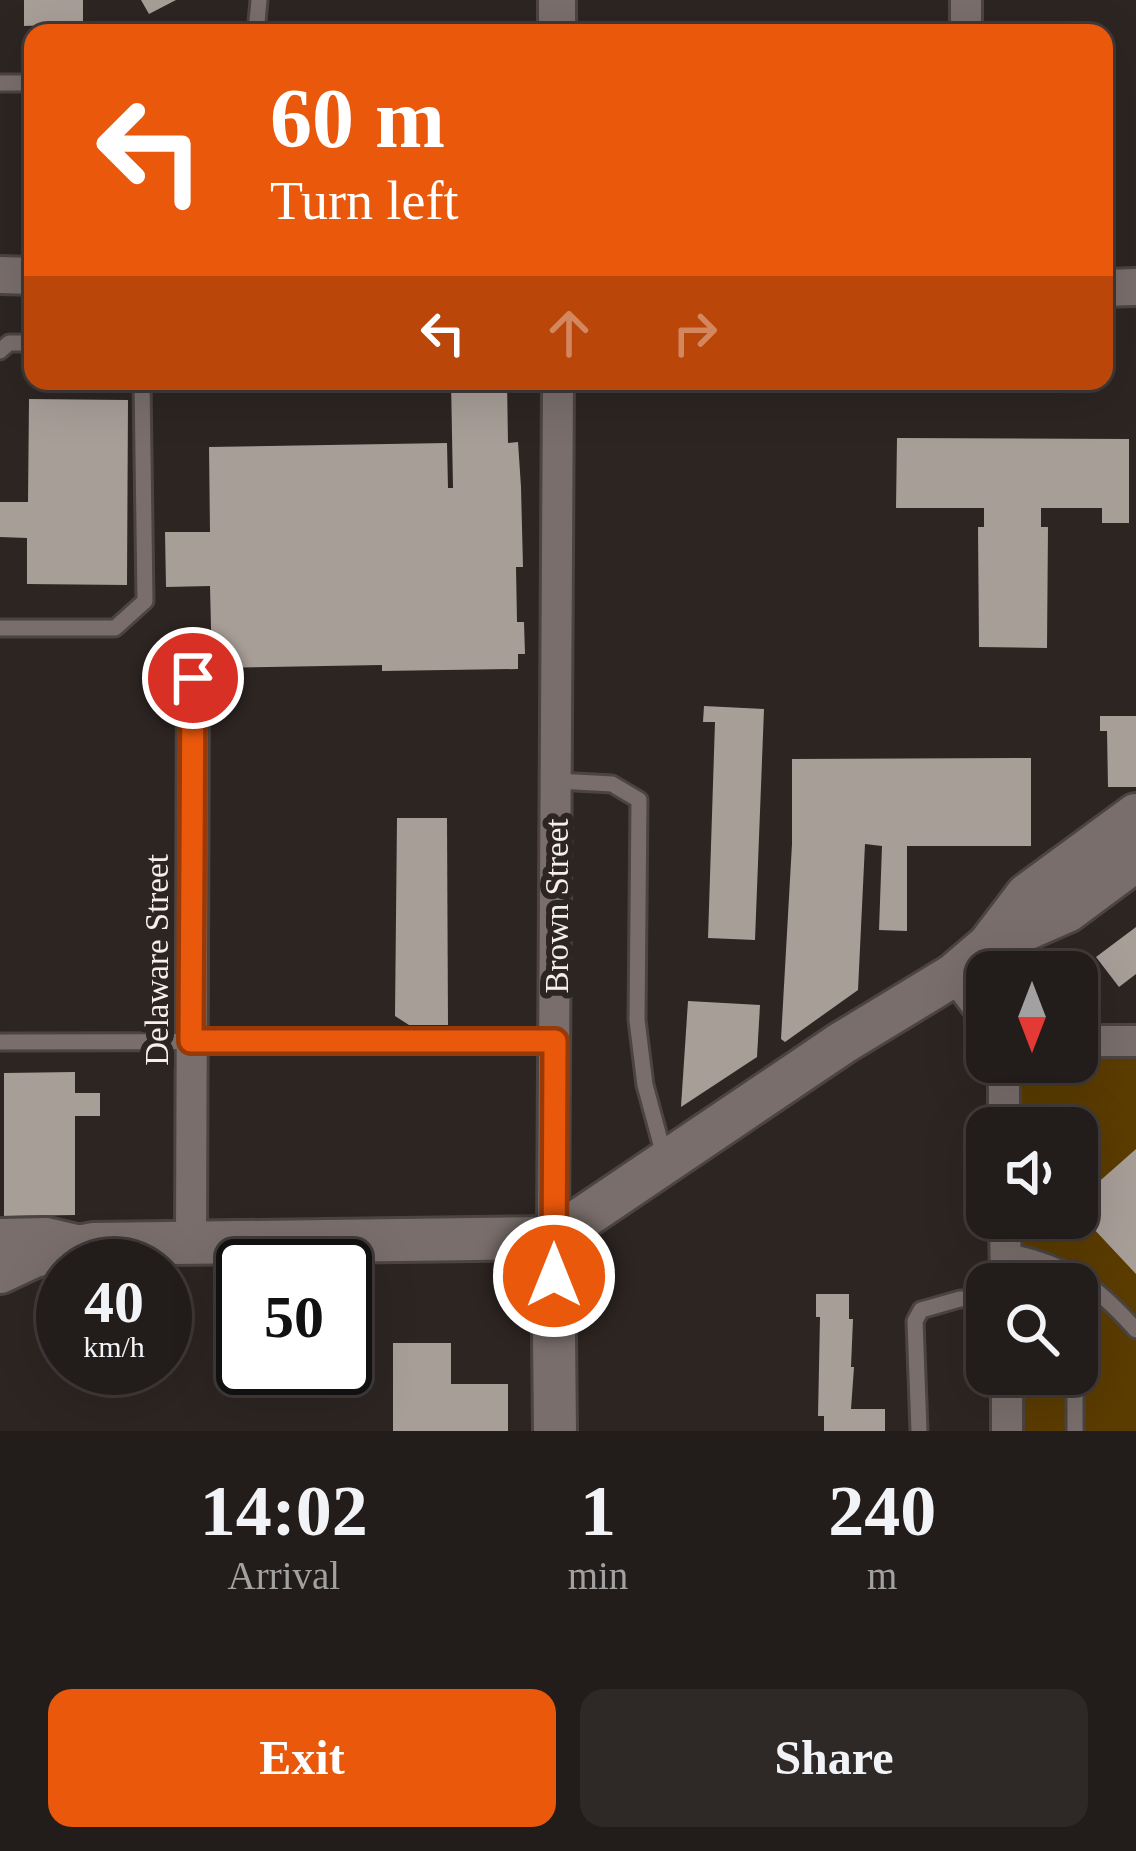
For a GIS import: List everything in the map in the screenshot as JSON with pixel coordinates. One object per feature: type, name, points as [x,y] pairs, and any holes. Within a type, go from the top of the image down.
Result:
[{"type":"main road","points":[[192,1242],[553,1238],[842,1043],[954,975],[989,945],[1027,896],[1136,815]]},
{"type":"main road","points":[[989,945],[1067,911],[1136,860]]},
{"type":"main road","name":"Brown Street","points":[[553,1238],[555,1431]]},
{"type":"main road","points":[[0,1272],[36,1256]]},
{"type":"street","name":"Brown Street","points":[[553,1238],[558,390]]},
{"type":"street","name":"Delaware Street","points":[[190,1239],[193,678]]},
{"type":"street","points":[[954,975],[966,991]]},
{"type":"street","points":[[1098,1041],[1136,1041]]},
{"type":"street","points":[[0,1234],[47,1233],[72,1239]]},
{"type":"street","points":[[1005,1239],[1005,1263]]},
{"type":"street","points":[[1006,1395],[1007,1431]]},
{"type":"lane","points":[[0,628],[115,628],[145,601],[142,390]]},
{"type":"lane","points":[[557,781],[612,784],[638,800],[637,1020],[645,1085],[666,1162]]},
{"type":"lane","points":[[0,1042],[555,1041]]},
{"type":"lane","points":[[1005,1251],[1054,1263]]},
{"type":"lane","points":[[1098,1298],[1136,1330]]},
{"type":"lane","points":[[919,1431],[915,1321],[921,1310],[966,1300]]},
{"type":"lane","points":[[1075,1395],[1075,1431]]},
{"type":"shaded area","points":[[1098,1057],[1136,1057],[1136,1431],[1016,1431],[1016,1395],[1098,1395],[1098,1263],[1016,1263],[1016,1239],[1098,1239],[1098,1107],[1016,1107],[1016,1083],[1098,1083]]},
{"type":"building","points":[[24,0],[83,0],[83,24],[24,24]]},
{"type":"building","points":[[141,0],[176,0],[149,14]]},
{"type":"building","points":[[451,390],[507,390],[508,443],[518,442],[521,487],[523,567],[516,567],[517,622],[524,622],[525,654],[518,654],[518,669],[212,668],[210,586],[166,587],[165,532],[210,532],[209,447],[447,443],[448,488],[453,488]]},
{"type":"building","points":[[29,399],[128,400],[127,585],[27,584],[27,538],[0,537],[0,502],[28,502]]},
{"type":"building","points":[[897,438],[1129,439],[1129,523],[1102,523],[1102,508],[1041,508],[1041,527],[1048,527],[1047,648],[979,647],[978,527],[984,527],[984,508],[896,508]]},
{"type":"building","points":[[704,706],[764,709],[755,940],[708,938],[715,722],[703,722]]},
{"type":"building","points":[[1100,716],[1136,716],[1136,787],[1108,787],[1107,731],[1100,731]]},
{"type":"building","points":[[1031,758],[1031,846],[907,846],[907,931],[879,930],[882,846],[865,844],[858,990],[785,1042],[781,1039],[792,759]]},
{"type":"building","points":[[397,818],[447,818],[448,1025],[409,1025],[395,1016]]},
{"type":"building","points":[[1136,927],[1136,974],[1119,987],[1098,956]]},
{"type":"building","points":[[688,1001],[760,1005],[757,1057],[681,1107]]},
{"type":"building","points":[[75,1072],[75,1093],[100,1093],[100,1116],[75,1116],[75,1215],[4,1216],[4,1073]]},
{"type":"building","points":[[1136,1149],[1136,1274],[1098,1233],[1098,1182]]},
{"type":"building","points":[[816,1294],[849,1294],[854,1367],[851,1409],[885,1409],[885,1431],[824,1431],[824,1416],[818,1416],[820,1317],[816,1317]]},
{"type":"building","points":[[393,1343],[451,1343],[451,1384],[508,1384],[508,1431],[393,1431]]},
{"type":"route","points":[[193,678],[191,1041],[555,1041],[554,1276]]}]
